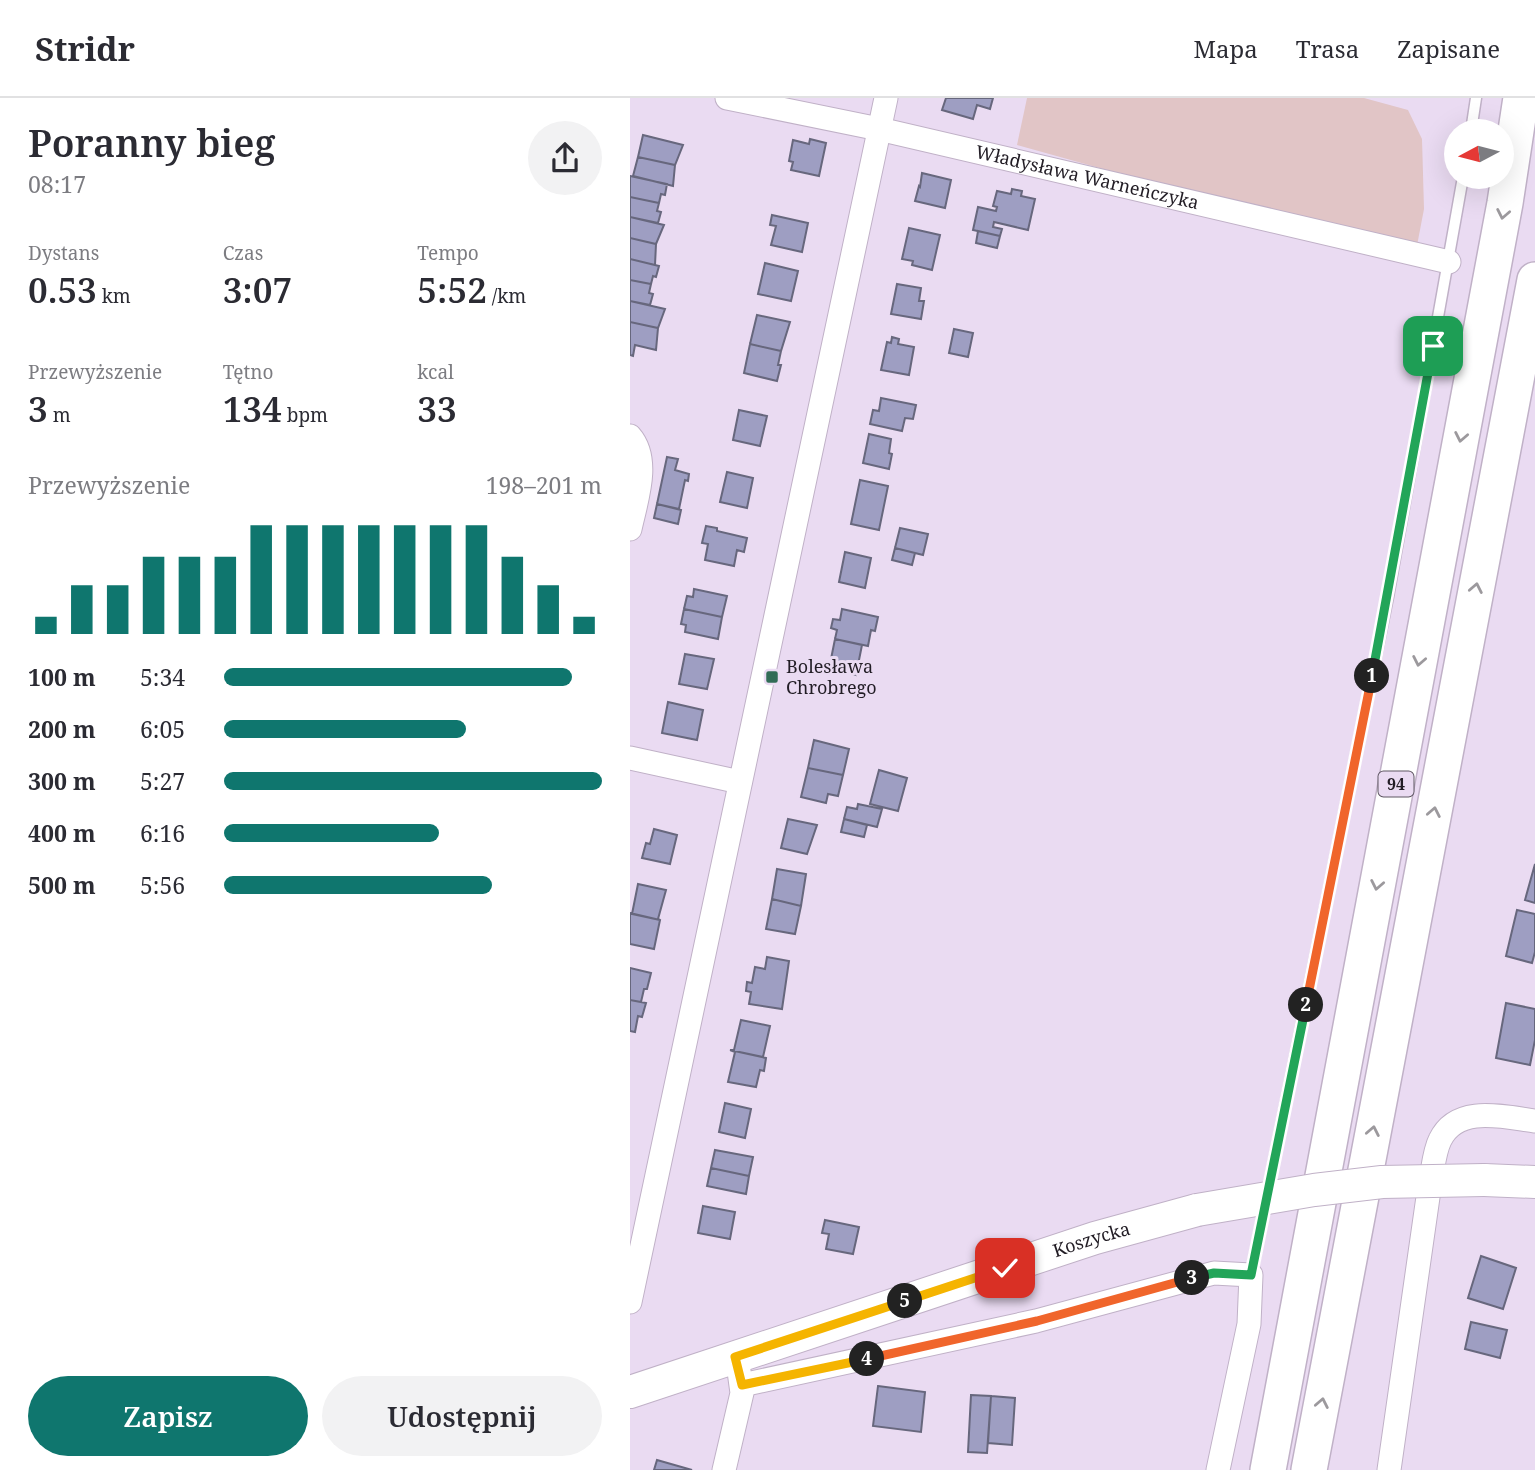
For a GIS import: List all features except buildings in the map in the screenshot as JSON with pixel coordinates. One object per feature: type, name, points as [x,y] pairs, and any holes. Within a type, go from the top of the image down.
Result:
[{"type":"main road","name":"94","points":[[1268,1470],[1505,203],[1521,98]]},
{"type":"main road","name":"94","points":[[1309,1470],[1535,280]]},
{"type":"street","name":"Władysława Warneńczyka","points":[[727,98],[879,129],[1448,262]]},
{"type":"street","points":[[630,1302],[886,98]]},
{"type":"street","points":[[630,436],[635,441],[640,458],[640,482],[630,529]]},
{"type":"street","points":[[630,758],[740,782]]},
{"type":"street","points":[[1390,1470],[1430,1183],[1440,1139],[1455,1123],[1472,1115],[1535,1121]]},
{"type":"street","name":"Koszycka","points":[[630,1392],[738,1371],[1096,1238],[1197,1210],[1289,1193],[1382,1182],[1535,1182]]},
{"type":"street","points":[[723,1470],[742,1393],[738,1371],[1037,1321],[1214,1273],[1251,1275],[1249,1324],[1218,1470]]},
{"type":"lane","points":[[1473,119],[1476,98]]},
{"type":"lane","points":[[1251,1275],[1388,597],[1461,189]]},
{"type":"shaded area","points":[[1027,98],[1364,98],[1408,110],[1422,139],[1424,209],[1415,256],[1017,145]]},
{"type":"place","name":"Bolesława Chrobrego","points":[[772,677]]},
{"type":"route","points":[[1005,1268],[735,1357],[742,1385],[1037,1321],[1214,1273],[1251,1275],[1388,597],[1433,346]]}]
